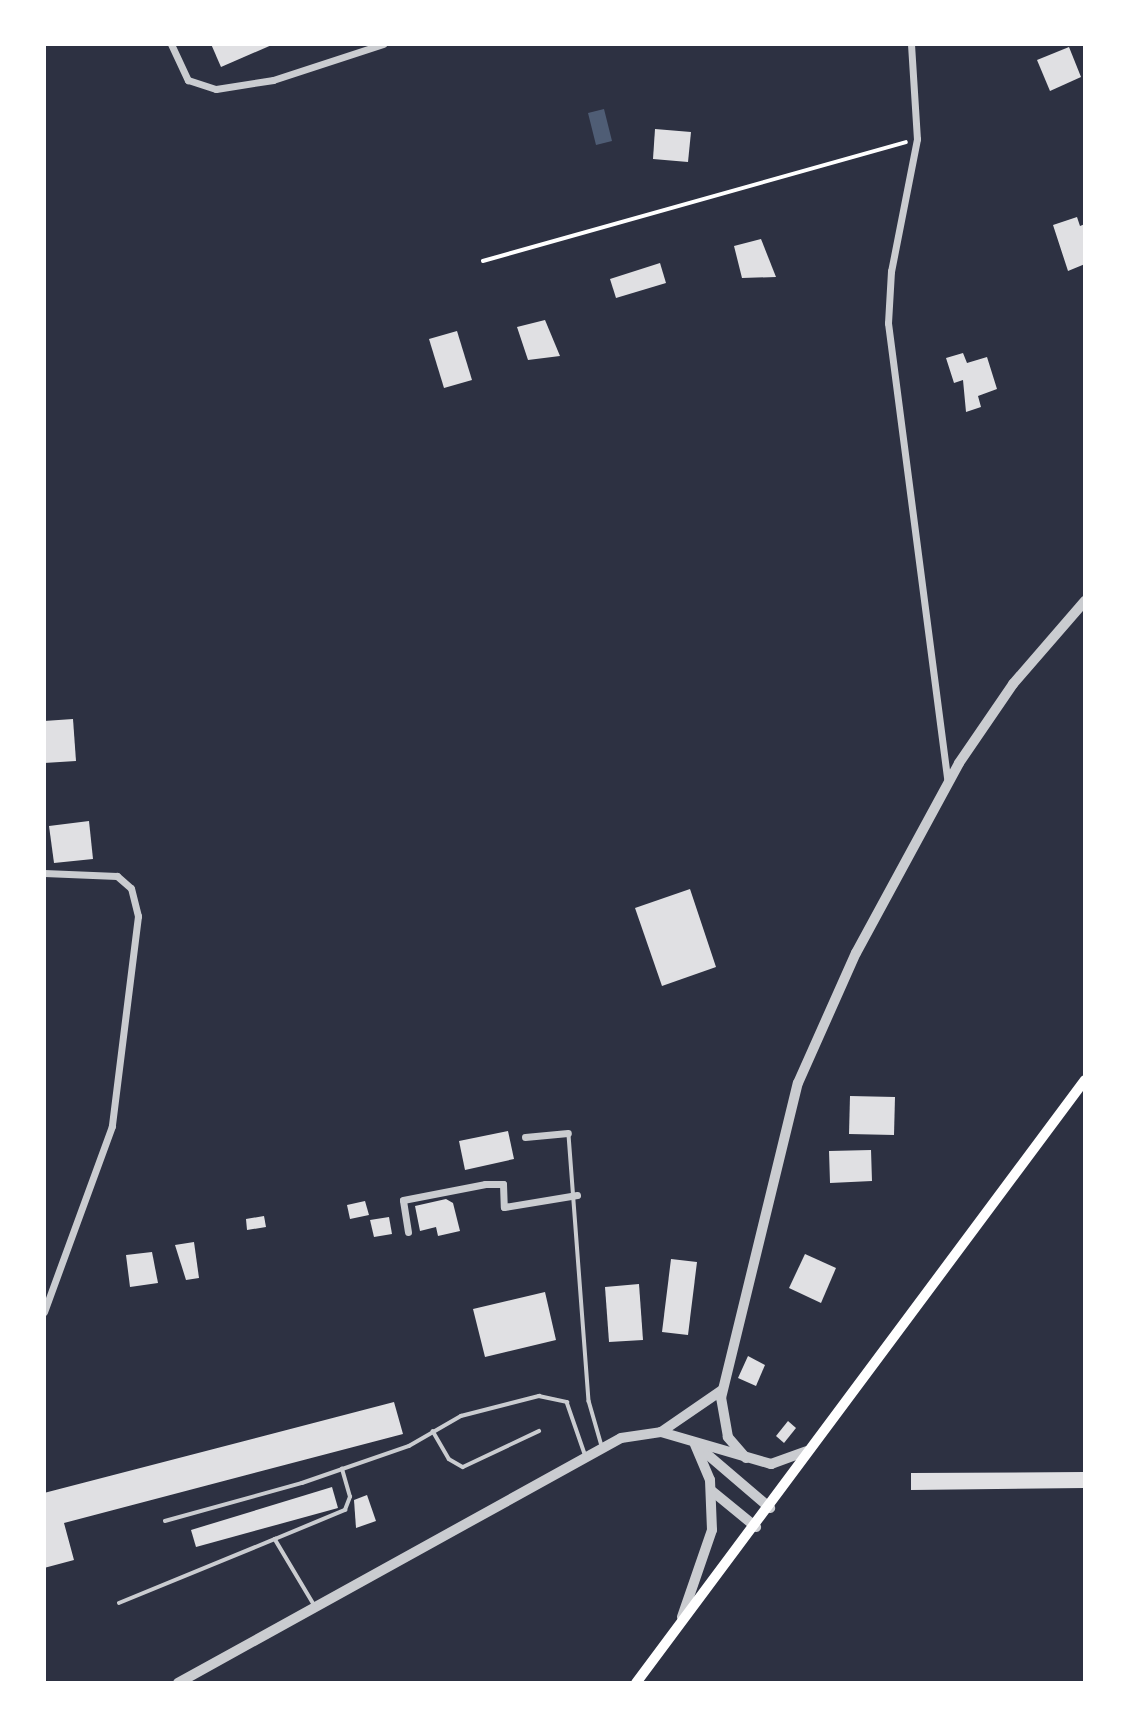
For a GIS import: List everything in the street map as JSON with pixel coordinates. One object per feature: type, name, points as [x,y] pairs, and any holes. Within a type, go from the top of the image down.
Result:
[{"type":"main road","points":[[636,1683],[756,1527],[1085,1080]]},
{"type":"street","points":[[171,44],[188,80],[216,89],[273,80],[383,44]]},
{"type":"street","points":[[911,44],[917,138],[891,271],[888,323],[948,783]]},
{"type":"street","points":[[746,1458],[725,1429],[722,1390],[798,1083],[856,953],[948,783],[1013,684],[1085,601]]},
{"type":"street","points":[[44,873],[117,876],[135,894],[138,916],[112,1126],[44,1312]]},
{"type":"street","points":[[525,1137],[568,1133]]},
{"type":"street","points":[[408,1232],[403,1200],[485,1184],[503,1184],[504,1207],[578,1195]]},
{"type":"street","points":[[178,1683],[602,1447],[661,1432],[722,1390]]},
{"type":"street","points":[[661,1432],[746,1458],[788,1462],[818,1443]]},
{"type":"street","points":[[678,1627],[709,1548],[712,1491],[695,1444]]},
{"type":"street","points":[[695,1444],[770,1508]]},
{"type":"street","points":[[712,1491],[756,1527]]},
{"type":"lane","points":[[568,1133],[578,1195],[589,1401],[602,1447]]},
{"type":"lane","points":[[165,1521],[342,1469],[471,1412],[559,1396],[572,1409],[585,1456]]},
{"type":"lane","points":[[433,1431],[449,1459],[463,1467],[539,1431]]},
{"type":"lane","points":[[119,1603],[345,1510],[350,1497],[342,1469]]},
{"type":"lane","points":[[275,1539],[316,1607]]},
{"type":"path","points":[[483,261],[917,138]]},
{"type":"water","points":[[604,109],[612,141],[596,145],[588,113]]},
{"type":"building","points":[[211,44],[274,44],[221,67]]},
{"type":"building","points":[[1069,47],[1081,77],[1050,91],[1037,60]]},
{"type":"building","points":[[655,129],[691,132],[688,162],[653,159]]},
{"type":"building","points":[[1077,217],[1080,226],[1085,224],[1085,264],[1068,271],[1053,225]]},
{"type":"building","points":[[761,239],[776,277],[742,278],[734,246]]},
{"type":"building","points":[[660,263],[666,283],[616,298],[610,279]]},
{"type":"building","points":[[545,320],[560,356],[528,360],[517,327]]},
{"type":"building","points":[[457,331],[472,380],[444,388],[429,339]]},
{"type":"building","points":[[963,353],[967,363],[987,357],[997,389],[978,396],[981,407],[966,412],[963,380],[954,383],[946,358]]},
{"type":"building","points":[[73,719],[76,761],[44,763],[44,721]]},
{"type":"building","points":[[89,821],[93,859],[54,863],[49,826]]},
{"type":"building","points":[[690,889],[716,967],[662,986],[635,908]]},
{"type":"building","points":[[850,1096],[895,1097],[894,1135],[849,1134]]},
{"type":"building","points":[[508,1131],[514,1159],[465,1170],[459,1141]]},
{"type":"building","points":[[871,1150],[872,1181],[830,1183],[829,1151]]},
{"type":"building","points":[[446,1199],[453,1203],[460,1231],[438,1236],[436,1227],[420,1231],[415,1206]]},
{"type":"building","points":[[365,1201],[369,1215],[350,1219],[347,1205]]},
{"type":"building","points":[[264,1216],[266,1227],[247,1230],[246,1219]]},
{"type":"building","points":[[389,1217],[392,1234],[374,1237],[370,1220]]},
{"type":"building","points":[[194,1242],[199,1278],[186,1280],[175,1245]]},
{"type":"building","points":[[152,1252],[158,1283],[130,1287],[126,1255]]},
{"type":"building","points":[[805,1254],[836,1268],[821,1303],[789,1288]]},
{"type":"building","points":[[671,1259],[697,1262],[688,1335],[662,1332]]},
{"type":"building","points":[[639,1284],[643,1340],[609,1342],[605,1287]]},
{"type":"building","points":[[545,1292],[556,1340],[485,1357],[473,1309]]},
{"type":"building","points":[[748,1356],[765,1365],[756,1386],[738,1378]]},
{"type":"building","points":[[394,1402],[403,1434],[64,1523],[74,1560],[44,1568],[44,1493]]},
{"type":"building","points":[[788,1421],[796,1428],[784,1443],[776,1436]]},
{"type":"building","points":[[1085,1472],[1085,1488],[911,1490],[911,1473]]},
{"type":"building","points":[[332,1487],[338,1508],[196,1547],[191,1530]]},
{"type":"building","points":[[367,1495],[376,1521],[356,1528],[354,1500]]}]
